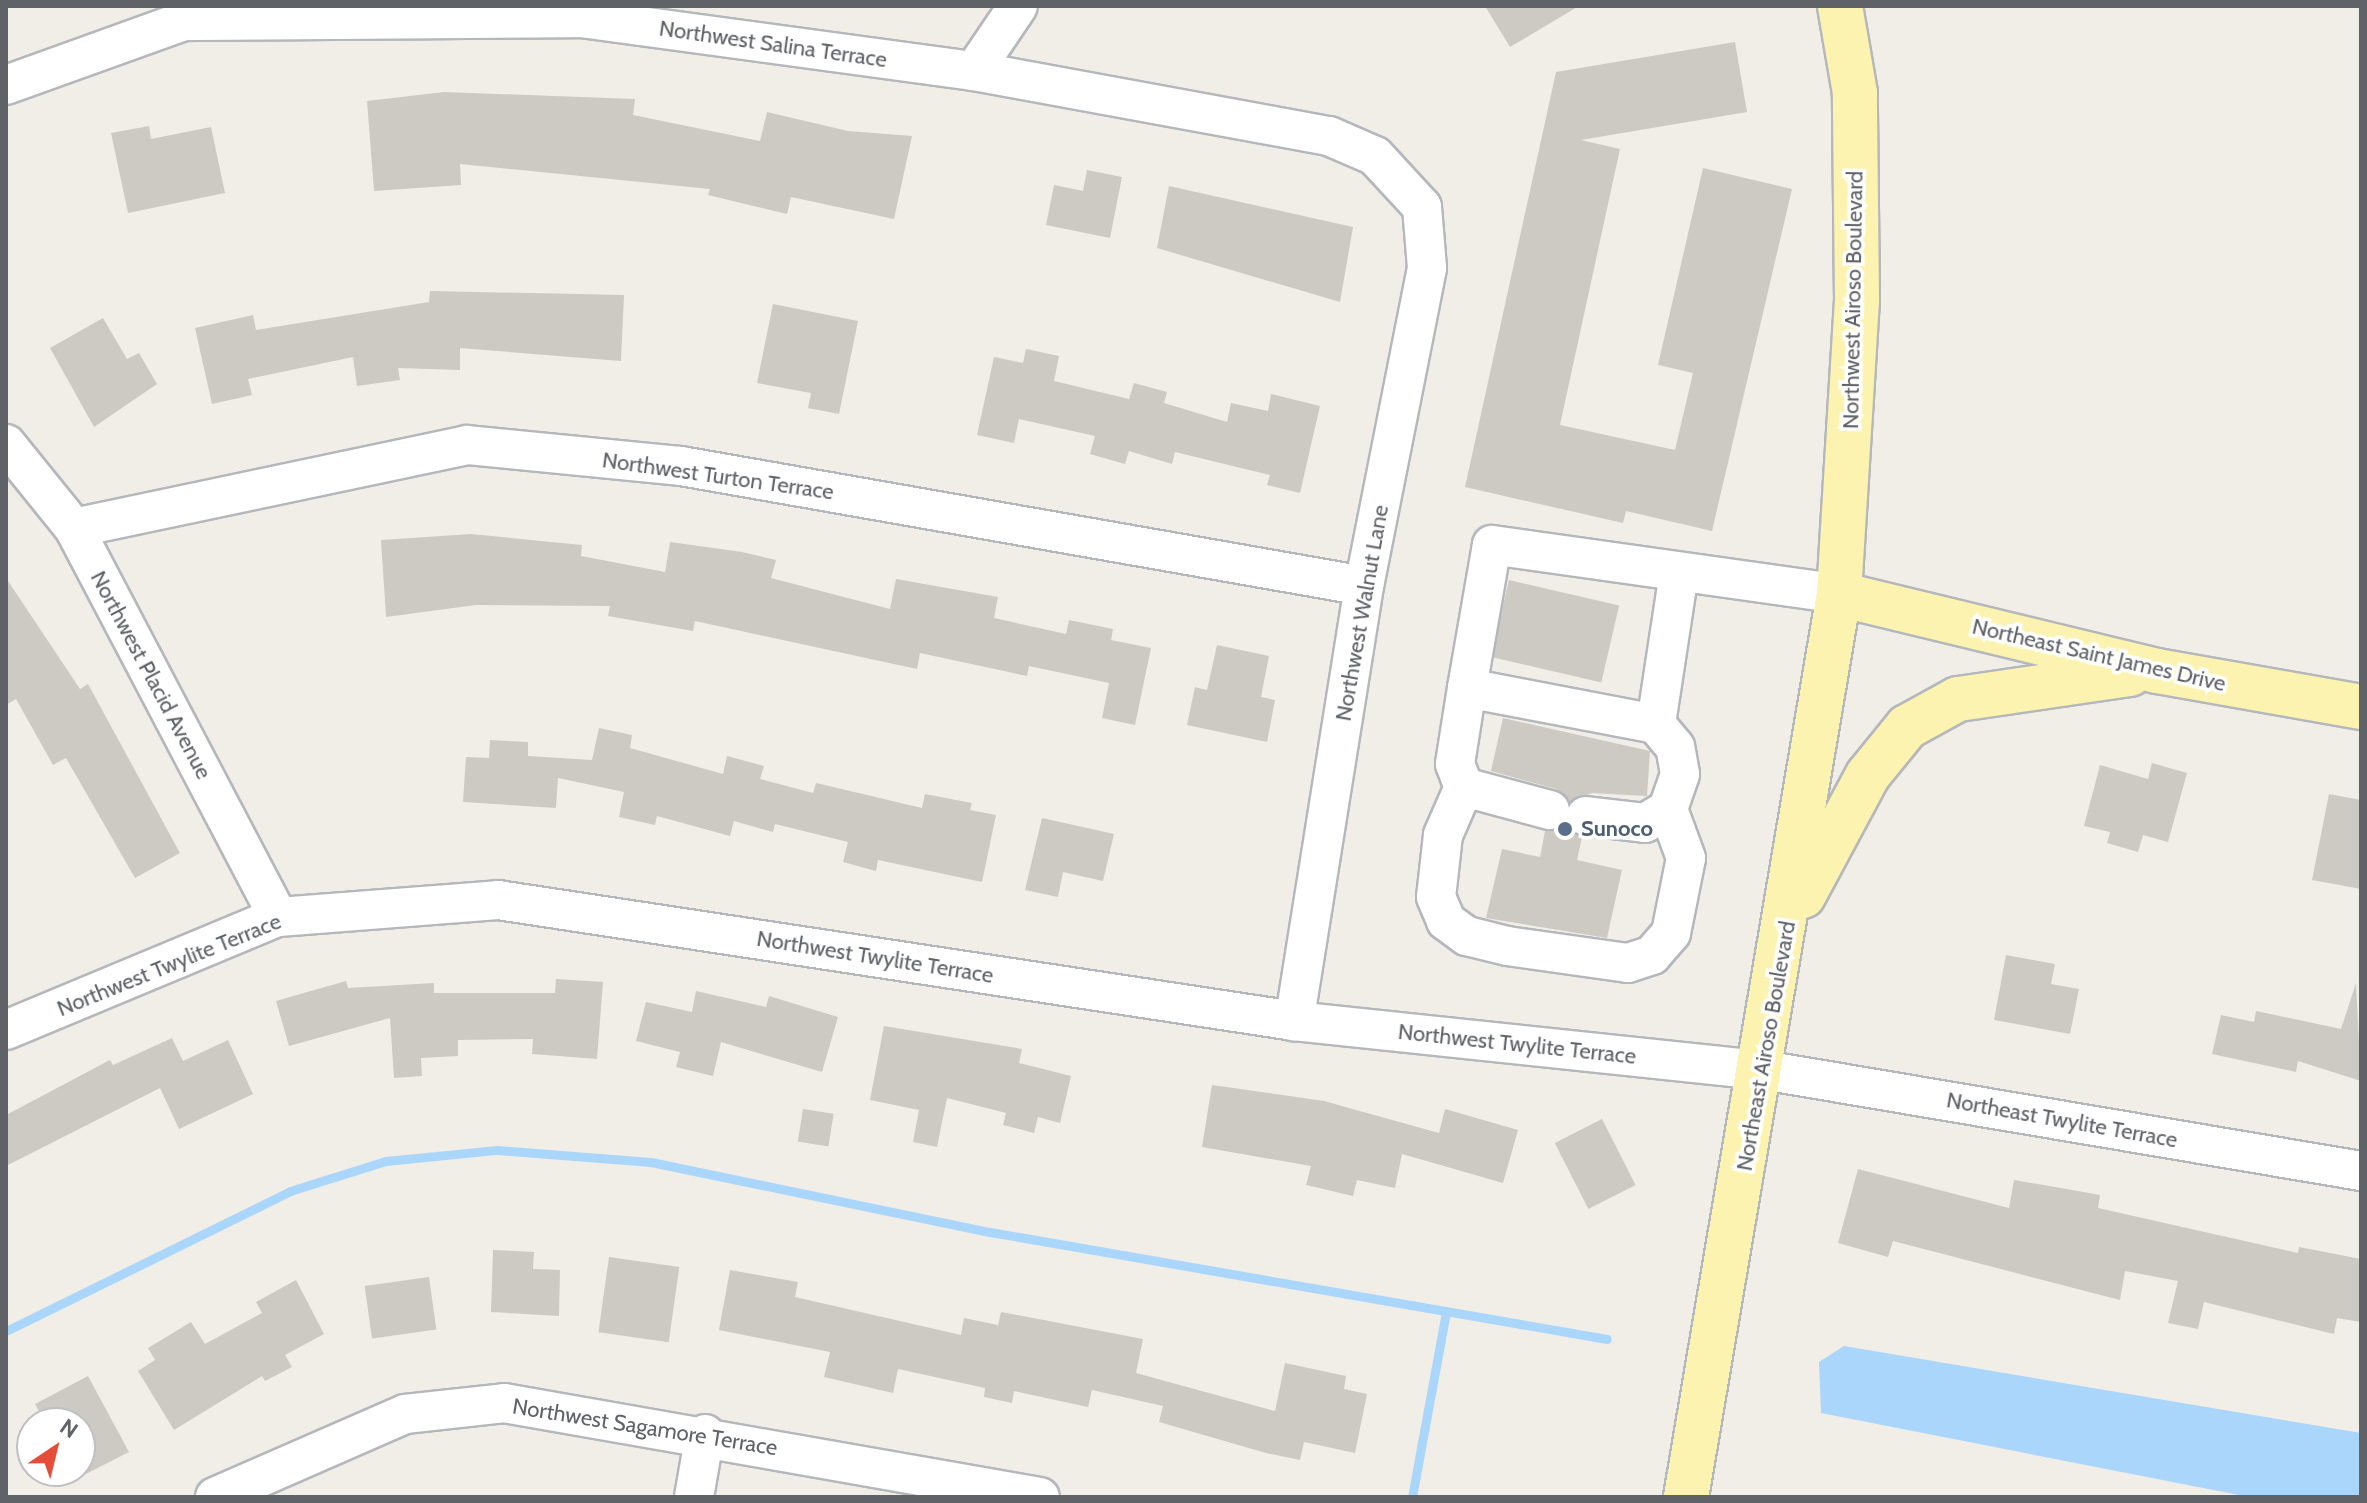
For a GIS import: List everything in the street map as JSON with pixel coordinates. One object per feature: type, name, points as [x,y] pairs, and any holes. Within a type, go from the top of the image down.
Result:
[{"type":"main road","name":"Northwest Airoso Boulevard","points":[[1839,594],[1857,301],[1855,93],[1840,6]]},
{"type":"main road","name":"Northeast Saint James Drive","points":[[1839,594],[2157,671],[2361,707]]},
{"type":"main road","name":"Northeast Airoso Boulevard","points":[[1686,1497],[1763,1070],[1839,594]]},
{"type":"main road","points":[[1787,927],[1868,775],[1907,727],[1958,699],[2157,671]]},
{"type":"street","points":[[974,71],[1018,6]]},
{"type":"street","name":"Northwest Salina Terrace","points":[[6,85],[181,14],[582,12],[974,71],[1329,136],[1375,156],[1422,207]]},
{"type":"street","name":"Northwest Walnut Lane","points":[[1294,1021],[1364,586],[1427,268],[1422,207]]},
{"type":"street","name":"Northwest Placid Avenue","points":[[6,444],[74,528],[278,917]]},
{"type":"street","name":"Northwest Turton Terrace","points":[[74,528],[467,445],[681,466],[1364,586]]},
{"type":"street","points":[[1467,688],[1656,724],[1675,747],[1680,774],[1668,809],[1686,858],[1671,933],[1652,955],[1628,963],[1507,946],[1467,936],[1446,921],[1436,897],[1443,835],[1464,787],[1455,764],[1467,688],[1492,545],[1839,594]]},
{"type":"street","points":[[1656,724],[1679,573]]},
{"type":"street","points":[[1464,787],[1568,813],[1645,823],[1668,809]]},
{"type":"street","name":"Northwest Twylite Terrace","points":[[6,1030],[278,917],[498,900],[1294,1021],[1763,1070]]},
{"type":"street","name":"Northeast Twylite Terrace","points":[[1763,1070],[2361,1171]]},
{"type":"street","name":"Northwest Sagamore Terrace","points":[[215,1497],[405,1414],[504,1403],[705,1434],[1040,1497]]},
{"type":"street","points":[[694,1497],[705,1434]]},
{"type":"water","points":[[1844,1346],[2361,1433],[2361,1497],[2249,1497],[1821,1413],[1819,1362]]},
{"type":"building","points":[[1485,6],[1579,6],[1510,47]]},
{"type":"building","points":[[1735,42],[1747,112],[1581,140],[1620,149],[1560,425],[1675,450],[1693,373],[1658,365],[1703,168],[1792,189],[1712,531],[1626,511],[1623,523],[1465,487],[1556,72]]},
{"type":"building","points":[[444,92],[635,99],[633,115],[760,141],[767,112],[848,131],[912,136],[894,219],[791,197],[787,214],[708,195],[710,189],[460,164],[461,185],[374,191],[367,101]]},
{"type":"building","points":[[149,126],[151,139],[211,127],[225,193],[128,213],[111,133]]},
{"type":"building","points":[[1087,170],[1122,177],[1110,238],[1046,225],[1054,185],[1083,191]]},
{"type":"building","points":[[1169,186],[1353,227],[1340,302],[1157,248]]},
{"type":"building","points":[[430,291],[624,295],[621,361],[460,348],[460,370],[398,368],[400,380],[357,386],[353,357],[248,379],[252,395],[212,404],[195,328],[253,315],[256,330],[429,302]]},
{"type":"building","points":[[773,304],[858,321],[839,414],[808,408],[811,393],[757,383]]},
{"type":"building","points":[[103,318],[127,359],[139,353],[157,384],[94,427],[50,348]]},
{"type":"building","points":[[1026,349],[1059,356],[1054,381],[1129,399],[1134,383],[1167,392],[1164,403],[1227,422],[1231,403],[1268,411],[1271,394],[1320,406],[1300,493],[1267,485],[1270,475],[1175,452],[1172,464],[1129,451],[1125,464],[1090,454],[1095,436],[1019,419],[1014,443],[977,435],[994,357],[1023,363]]},
{"type":"building","points":[[471,534],[582,545],[581,556],[665,572],[670,542],[742,552],[776,560],[771,578],[890,609],[896,579],[998,597],[994,618],[1066,634],[1069,620],[1113,629],[1111,640],[1151,648],[1135,725],[1102,718],[1109,683],[1029,666],[1027,676],[920,653],[917,669],[695,621],[693,631],[608,616],[610,606],[476,605],[386,617],[381,540]]},
{"type":"building","points":[[6,578],[80,689],[88,684],[180,853],[135,878],[66,758],[53,765],[16,699],[6,705]]},
{"type":"building","points":[[1509,580],[1619,605],[1601,682],[1491,657]]},
{"type":"building","points":[[1217,645],[1269,656],[1261,697],[1275,700],[1267,742],[1187,725],[1195,687],[1207,690]]},
{"type":"building","points":[[1503,718],[1650,751],[1647,796],[1592,793],[1570,802],[1556,789],[1491,771]]},
{"type":"building","points":[[599,728],[632,735],[630,748],[723,774],[727,756],[764,766],[760,779],[813,793],[816,783],[922,808],[925,794],[972,803],[970,810],[996,815],[982,882],[878,860],[876,871],[843,862],[848,842],[775,824],[773,832],[734,821],[730,836],[657,816],[655,825],[619,817],[624,792],[558,778],[556,808],[463,802],[466,757],[489,758],[490,740],[528,742],[528,756],[592,760]]},
{"type":"building","points":[[2152,763],[2187,773],[2168,842],[2143,835],[2138,852],[2107,843],[2110,832],[2084,826],[2100,765],[2148,779]]},
{"type":"building","points":[[2329,794],[2361,800],[2361,889],[2312,880]]},
{"type":"building","points":[[1042,818],[1114,834],[1103,881],[1063,872],[1058,897],[1025,890]]},
{"type":"building","points":[[1566,825],[1582,837],[1577,860],[1622,870],[1607,938],[1486,918],[1502,849],[1540,857],[1545,831]]},
{"type":"building","points":[[2006,955],[2055,964],[2051,984],[2079,989],[2070,1034],[1994,1020]]},
{"type":"building","points":[[556,979],[603,982],[597,1059],[532,1054],[533,1039],[458,1040],[458,1056],[421,1058],[422,1076],[394,1078],[390,1018],[289,1046],[276,1001],[346,981],[348,988],[434,983],[434,993],[555,993]]},
{"type":"building","points":[[2356,983],[2361,1081],[2298,1061],[2296,1072],[2212,1054],[2221,1015],[2254,1022],[2256,1011],[2341,1029]]},
{"type":"building","points":[[696,991],[766,1007],[769,996],[838,1017],[822,1072],[721,1042],[713,1076],[676,1067],[680,1052],[636,1041],[646,1002],[692,1012]]},
{"type":"building","points":[[884,1026],[1022,1049],[1019,1063],[1071,1076],[1060,1123],[1038,1117],[1034,1133],[1003,1125],[1006,1113],[947,1098],[937,1147],[913,1142],[919,1110],[870,1100]]},
{"type":"building","points":[[172,1038],[183,1061],[228,1040],[253,1094],[179,1129],[160,1088],[6,1166],[6,1115],[110,1060],[113,1065]]},
{"type":"building","points":[[1212,1085],[1324,1101],[1439,1133],[1445,1109],[1518,1130],[1503,1183],[1402,1154],[1395,1188],[1357,1180],[1353,1196],[1306,1185],[1311,1166],[1202,1147]]},
{"type":"building","points":[[803,1109],[834,1114],[828,1146],[798,1142]]},
{"type":"building","points":[[1602,1119],[1636,1185],[1588,1209],[1555,1143]]},
{"type":"building","points":[[1858,1169],[2009,1208],[2014,1180],[2100,1195],[2098,1208],[2298,1253],[2299,1247],[2361,1259],[2361,1322],[2337,1318],[2334,1334],[2204,1302],[2198,1329],[2168,1323],[2178,1281],[2125,1271],[2120,1300],[1893,1241],[1888,1257],[1838,1243]]},
{"type":"building","points":[[493,1250],[534,1252],[533,1269],[560,1270],[559,1316],[491,1312]]},
{"type":"building","points":[[609,1257],[679,1267],[669,1342],[598,1332]]},
{"type":"building","points":[[730,1270],[798,1282],[795,1297],[961,1335],[964,1318],[998,1325],[1001,1312],[1143,1339],[1136,1373],[1275,1411],[1285,1363],[1346,1376],[1344,1389],[1367,1394],[1355,1453],[1304,1442],[1300,1460],[1266,1453],[1159,1422],[1163,1406],[1092,1390],[1088,1407],[1014,1391],[1012,1403],[984,1397],[985,1388],[898,1369],[893,1393],[824,1377],[830,1352],[719,1330]]},
{"type":"building","points":[[429,1277],[436,1329],[372,1339],[365,1286]]},
{"type":"building","points":[[296,1280],[324,1334],[285,1355],[292,1367],[265,1381],[262,1376],[174,1430],[138,1371],[155,1360],[148,1348],[191,1322],[205,1344],[262,1313],[256,1302]]},
{"type":"building","points":[[88,1376],[129,1452],[96,1469],[96,1407],[37,1407],[35,1404]]},
{"type":"waterway","points":[[6,1331],[290,1191],[386,1161],[497,1150],[651,1162],[990,1232],[1607,1339]]},
{"type":"waterway","points":[[1412,1497],[1446,1311]]},
{"type":"place","name":"Sunoco","points":[[1565,829]]}]
